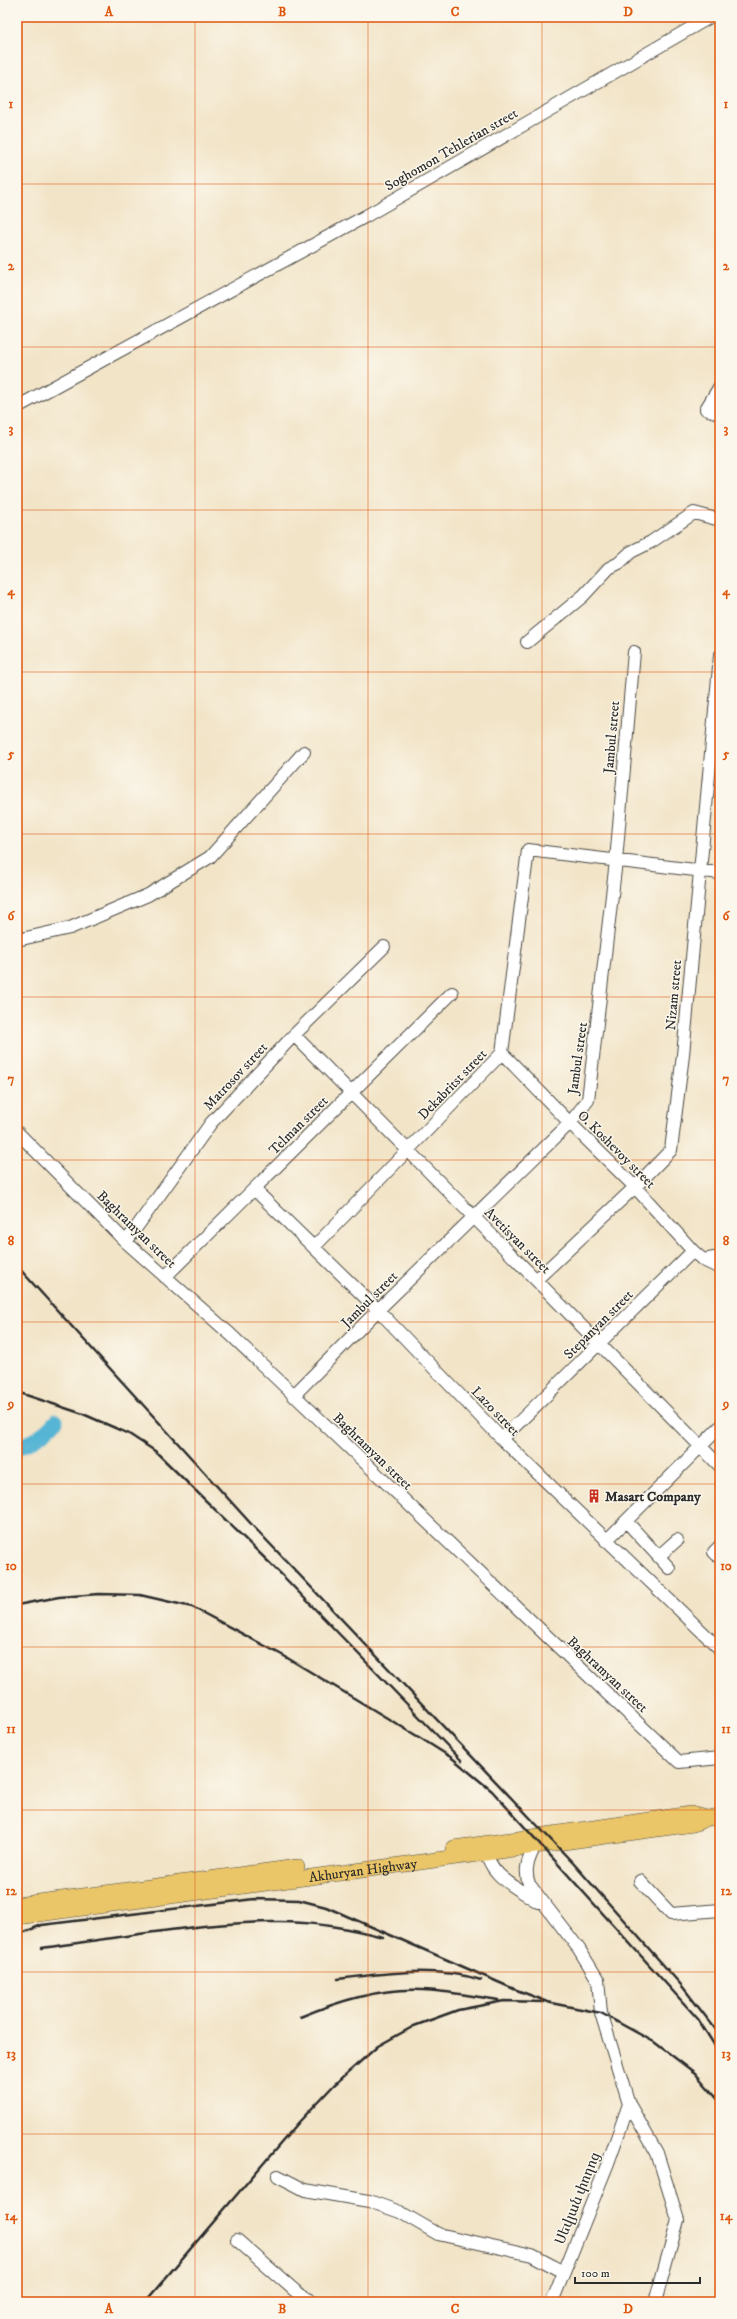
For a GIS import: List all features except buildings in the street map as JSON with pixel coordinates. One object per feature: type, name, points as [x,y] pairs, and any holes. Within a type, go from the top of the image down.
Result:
[{"type":"main road","name":"Akhuryan Highway","points":[[17,1917],[487,1849],[691,1814],[714,1817]]},
{"type":"main road","name":"Akhuryan Highway","points":[[17,1906],[225,1876],[487,1849],[534,1848],[693,1824],[714,1817]]},
{"type":"street","name":"Soghomon Tehlerian street","points":[[17,407],[372,212],[710,17]]},
{"type":"street","points":[[720,386],[706,409],[720,414]]},
{"type":"street","points":[[526,642],[583,596],[609,568],[619,563],[631,552],[651,542],[694,513],[720,520]]},
{"type":"street","name":"Jambul street","points":[[293,1396],[378,1310],[475,1218],[570,1124],[588,1100],[616,861],[634,652]]},
{"type":"street","name":"Nizam street","points":[[536,1280],[635,1187],[670,1150],[683,1055],[720,656]]},
{"type":"street","points":[[17,940],[70,928],[148,895],[210,857],[304,752]]},
{"type":"street","name":"Dekabritst street","points":[[314,1247],[502,1053],[528,850],[616,861]]},
{"type":"street","points":[[616,861],[720,873]]},
{"type":"street","name":"Matrosov street","points":[[126,1242],[211,1123],[294,1035],[384,947]]},
{"type":"street","name":"Telman street","points":[[165,1277],[255,1190],[452,993]]},
{"type":"street","name":"Avetisyan street","points":[[294,1035],[720,1466]]},
{"type":"street","name":"O. Koshevoy street","points":[[502,1053],[570,1124],[635,1187],[693,1251]]},
{"type":"street","name":"Baghramyan street","points":[[17,1132],[126,1242],[230,1334],[293,1396],[679,1762],[720,1758]]},
{"type":"street","name":"Lazo street","points":[[255,1190],[378,1310],[502,1438],[606,1541],[720,1649]]},
{"type":"street","points":[[693,1251],[703,1260],[720,1268]]},
{"type":"street","name":"Stepanyan street","points":[[502,1438],[693,1251]]},
{"type":"street","points":[[703,1260],[720,1257]]},
{"type":"street","points":[[606,1541],[720,1427]]},
{"type":"street","points":[[626,1521],[660,1556],[669,1568]]},
{"type":"street","points":[[660,1556],[677,1540]]},
{"type":"street","points":[[534,1848],[528,1862],[526,1875],[529,1884],[544,1906],[579,1950],[598,1980],[601,2013],[629,2104],[657,2153],[678,2220],[655,2302]]},
{"type":"street","points":[[487,1849],[490,1864],[496,1872],[544,1906]]},
{"type":"street","points":[[640,1881],[671,1914],[720,1910]]},
{"type":"street","name":"Սեվյան փողոց","points":[[552,2302],[608,2163],[629,2104]]},
{"type":"street","points":[[278,2176],[305,2190],[369,2201],[400,2212],[438,2234],[532,2255],[564,2272]]},
{"type":"street","points":[[237,2240],[298,2299],[315,2302]]},
{"type":"waterway","points":[[17,1448],[38,1437],[48,1430],[56,1421]]},
{"type":"railway","points":[[17,1266],[253,1526],[573,1863],[682,1986],[720,2035]]},
{"type":"railway","points":[[17,1392],[83,1414],[129,1434],[155,1451],[283,1576],[462,1761]]},
{"type":"railway","points":[[17,1605],[59,1597],[99,1594],[140,1595],[192,1607],[284,1656],[452,1758],[492,1791],[698,2019],[720,2054]]},
{"type":"railway","points":[[17,1935],[42,1925],[254,1899],[299,1900],[326,1907],[514,1989],[551,2003],[601,2013],[654,2042],[695,2073],[720,2102]]},
{"type":"railway","points":[[42,1948],[185,1928],[272,1922],[328,1926],[383,1937]]},
{"type":"railway","points":[[338,1979],[392,1973],[428,1972],[446,1973],[481,1980]]},
{"type":"railway","points":[[300,2017],[345,2001],[375,1993],[391,1991],[422,1990],[498,2000]]},
{"type":"railway","points":[[145,2302],[299,2122],[334,2085],[378,2046],[414,2026],[458,2010],[504,2001],[543,2002]]},
{"type":"place","name":"Masart Company","points":[[594,1496]]}]
